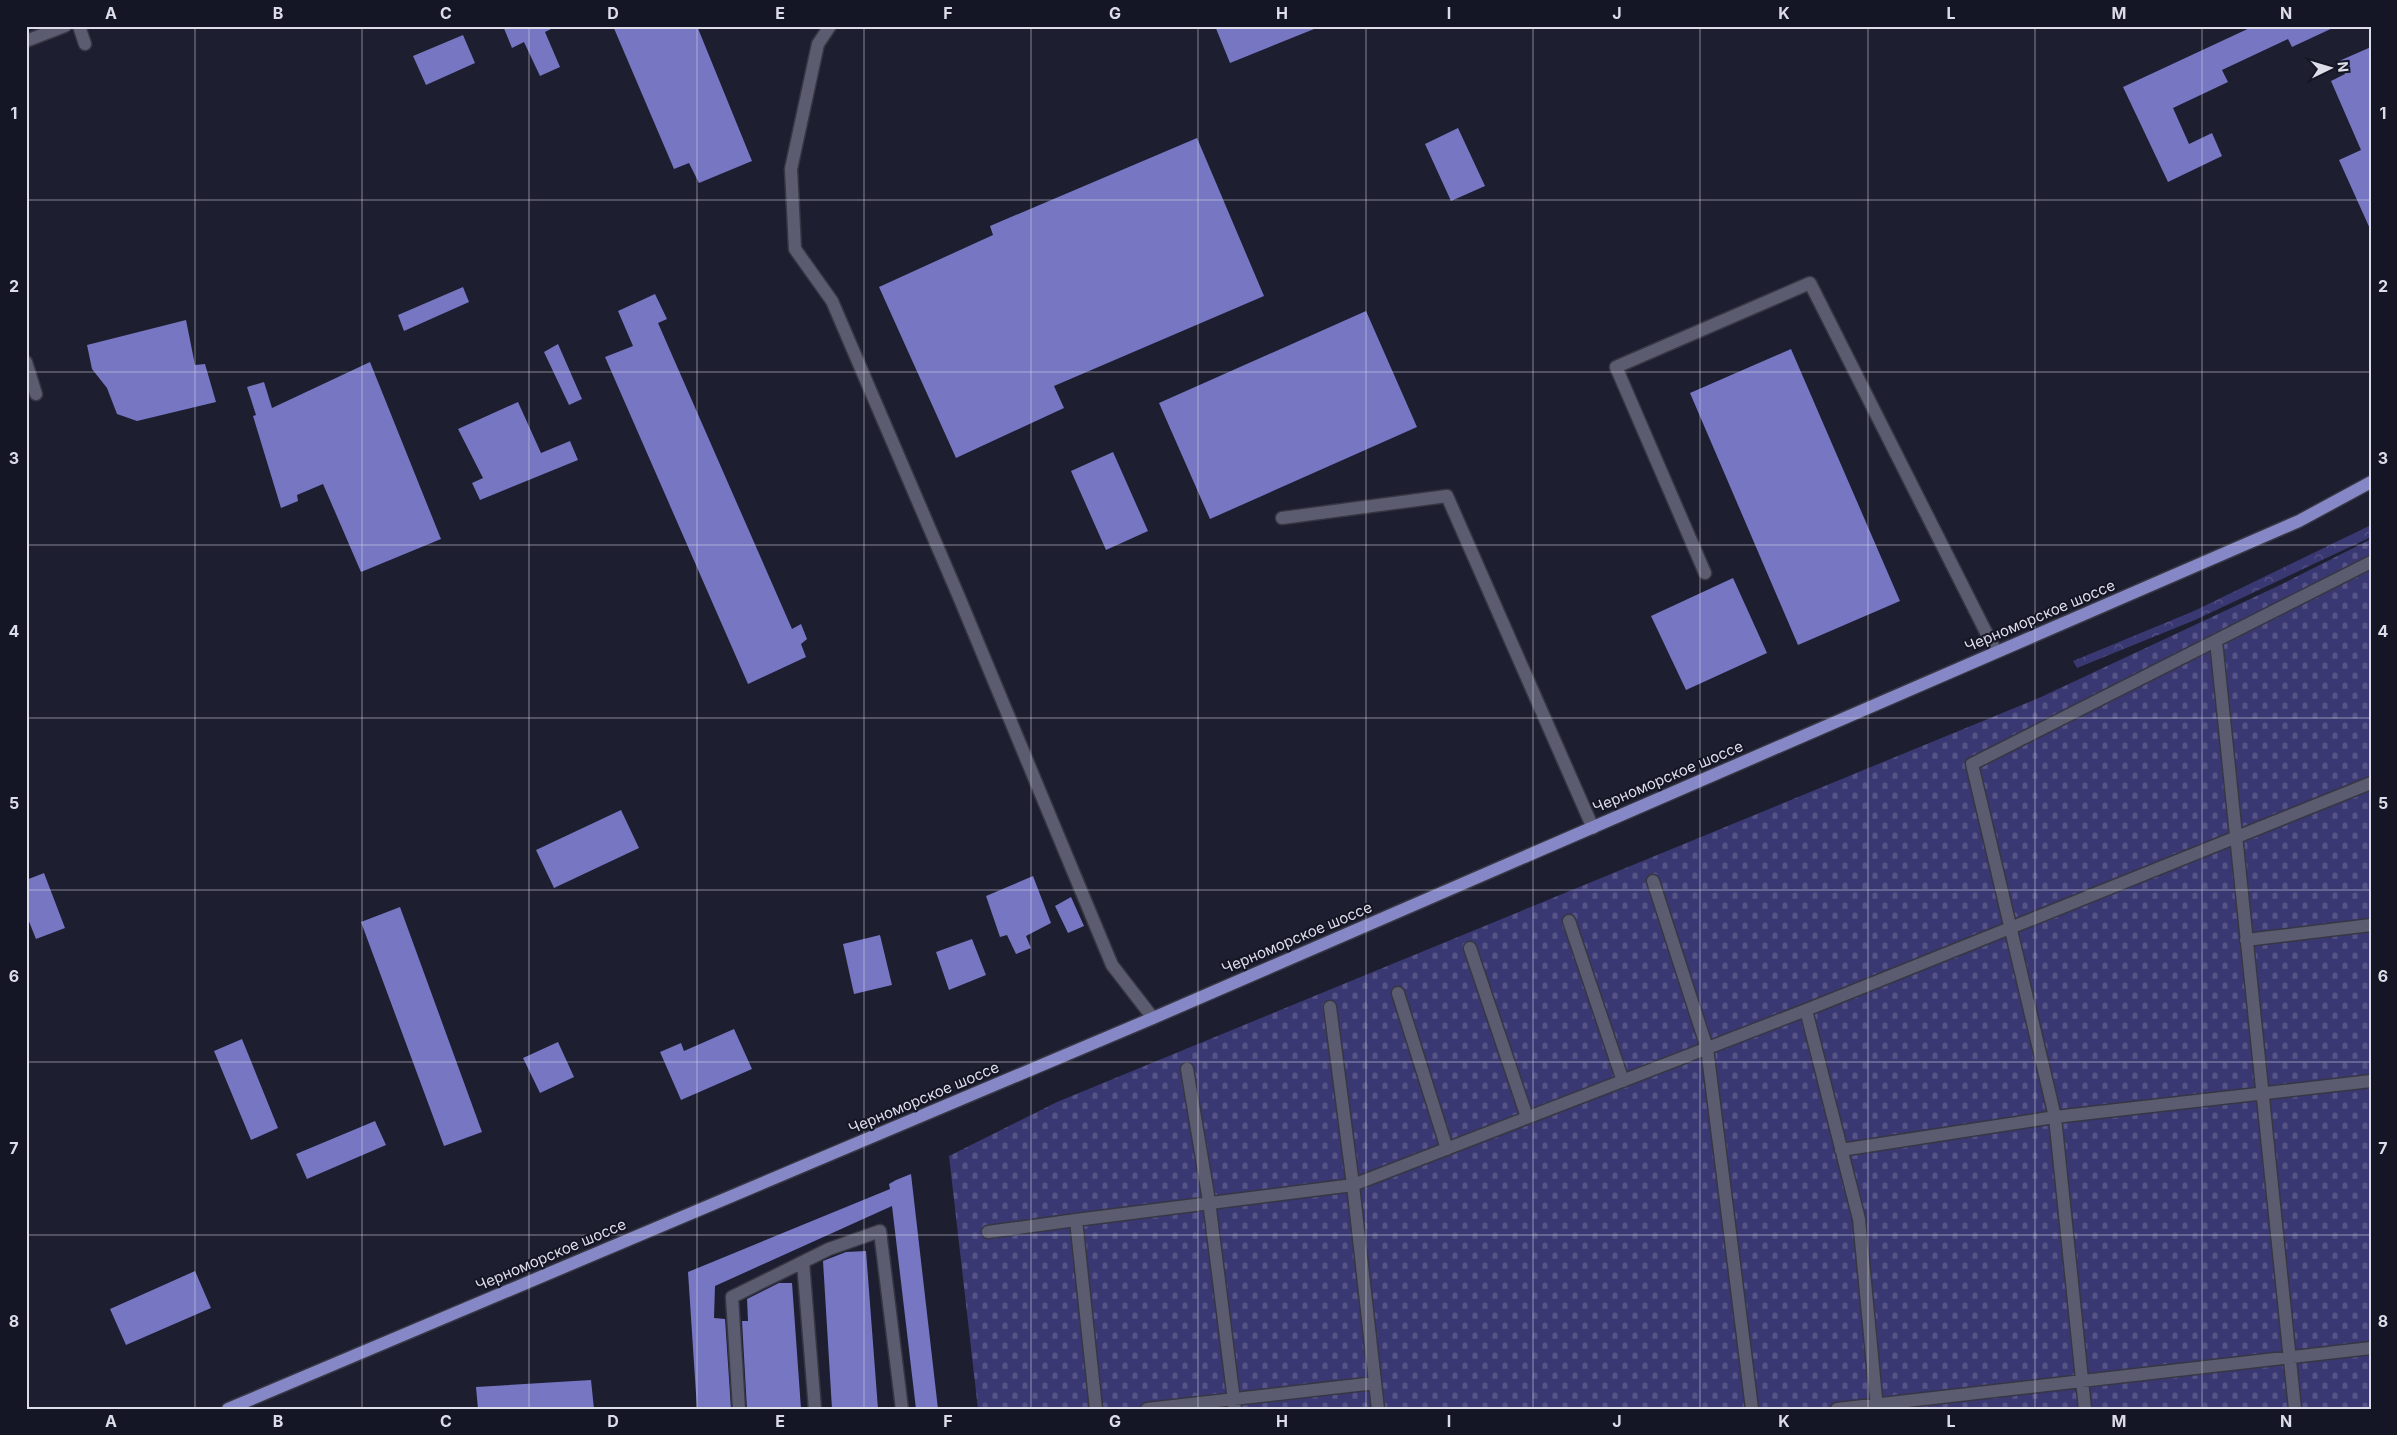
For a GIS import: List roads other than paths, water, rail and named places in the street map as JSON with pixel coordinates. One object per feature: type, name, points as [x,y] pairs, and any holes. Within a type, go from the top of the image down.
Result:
[{"type":"main road","name":"Черноморское шоссе","points":[[228,1409],[1153,1018],[1593,828],[2300,520],[2371,482]]},
{"type":"street","points":[[26,41],[65,26]]},
{"type":"street","points":[[79,26],[85,44]]},
{"type":"street","points":[[830,26],[818,44],[791,169],[795,249],[832,301],[941,552],[1112,965],[1153,1018]]},
{"type":"street","points":[[1705,573],[1616,368],[1810,283],[1996,652]]},
{"type":"street","points":[[26,362],[36,394]]},
{"type":"street","points":[[1282,518],[1447,496],[1593,828]]},
{"type":"street","points":[[2086,1409],[2055,1117],[1972,764],[2371,562]]},
{"type":"street","points":[[2216,641],[2295,1409]]},
{"type":"street","points":[[988,1232],[1210,1201],[1353,1184],[1806,1010],[2371,783]]},
{"type":"street","points":[[1653,881],[1707,1048],[1752,1409]]},
{"type":"street","points":[[1568,921],[1623,1081]]},
{"type":"street","points":[[2246,940],[2371,925]]},
{"type":"street","points":[[1470,948],[1527,1117]]},
{"type":"street","points":[[1398,993],[1446,1149]]},
{"type":"street","points":[[1330,1007],[1353,1184],[1378,1409]]},
{"type":"street","points":[[1806,1010],[1859,1219],[1877,1407]]},
{"type":"street","points":[[1188,1068],[1210,1201],[1234,1404]]},
{"type":"street","points":[[1841,1150],[2055,1117],[2371,1081]]},
{"type":"street","points":[[1076,1220],[1096,1409]]},
{"type":"street","points":[[739,1409],[732,1297],[829,1249],[880,1231],[902,1409]]},
{"type":"street","points":[[804,1262],[815,1409]]},
{"type":"street","points":[[1837,1409],[1877,1407],[2371,1348]]},
{"type":"street","points":[[1147,1409],[1234,1404],[1375,1383]]}]
